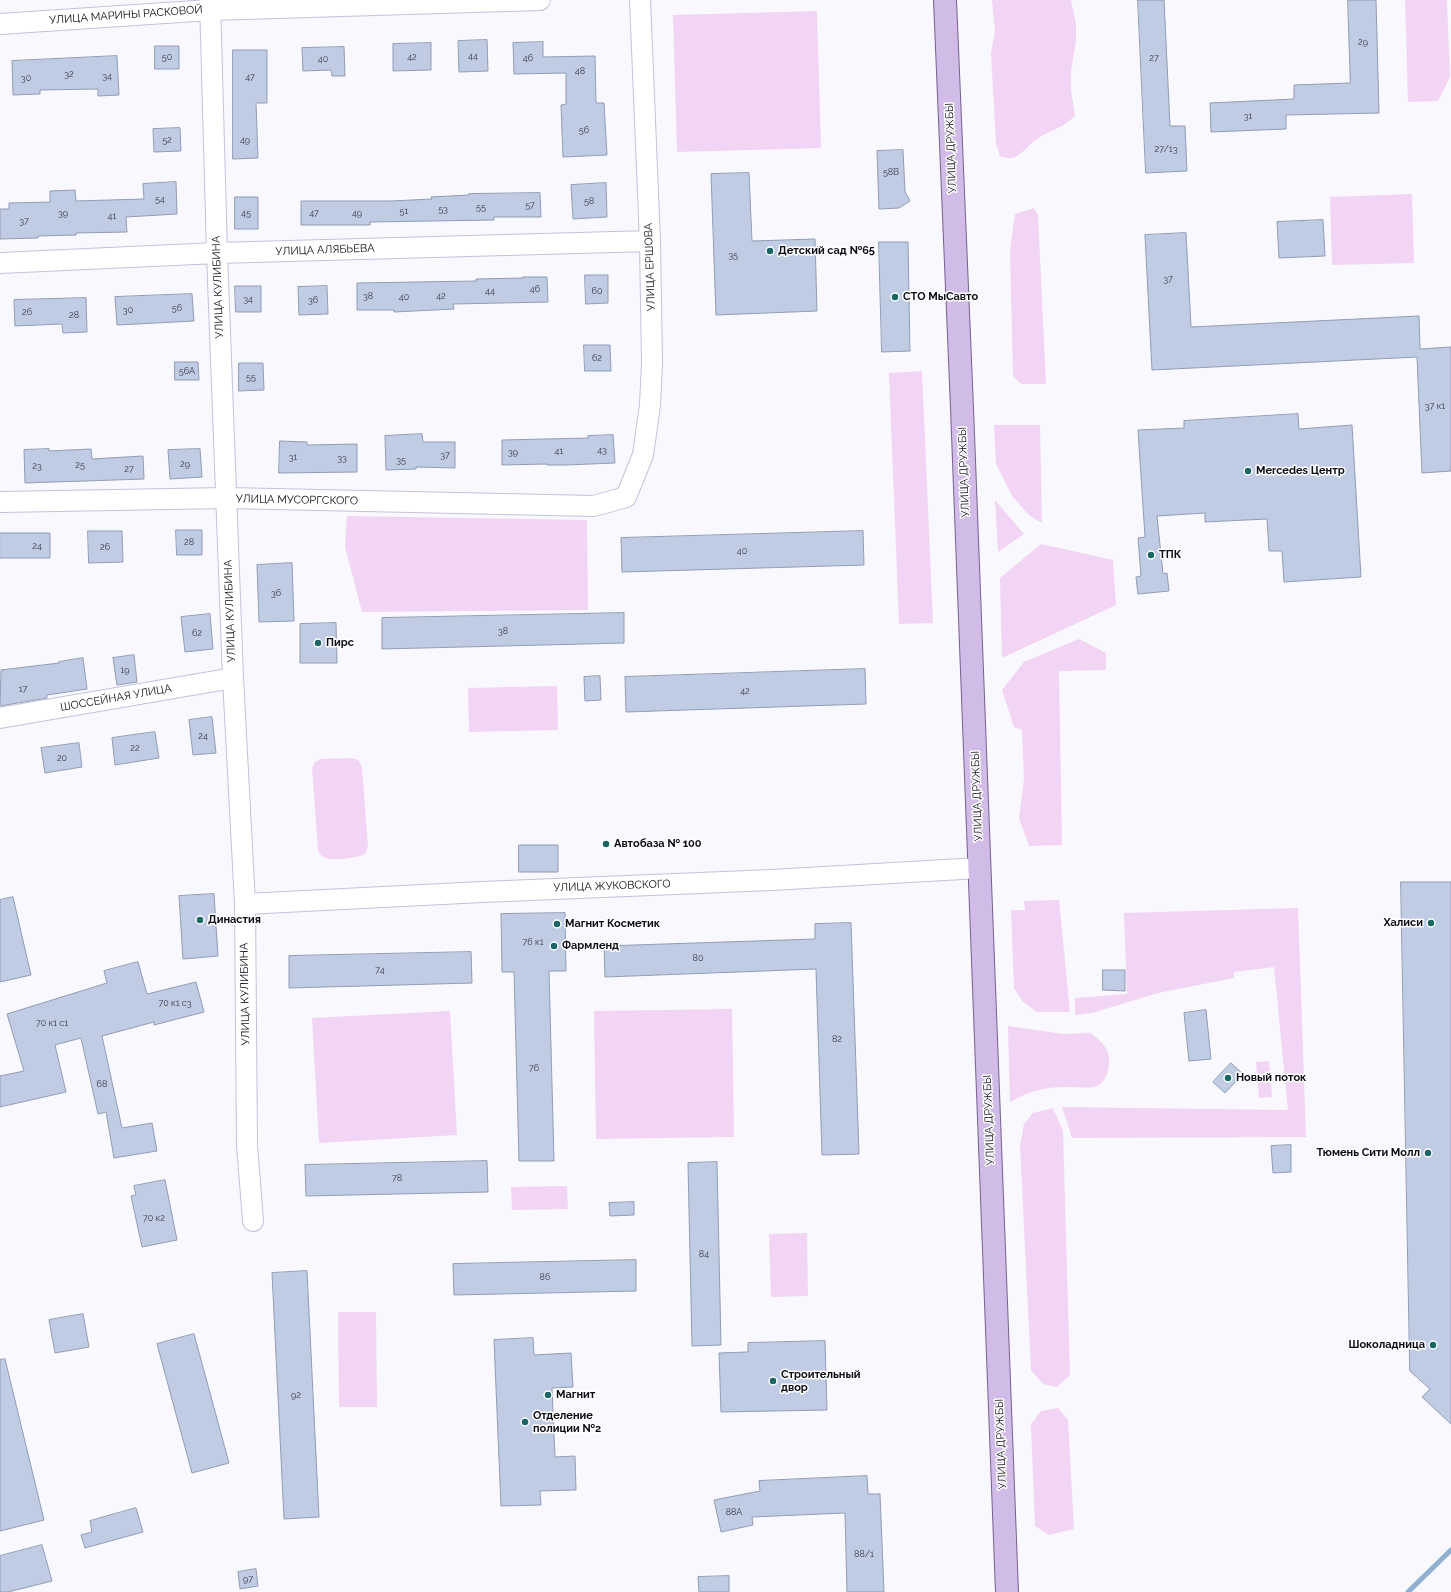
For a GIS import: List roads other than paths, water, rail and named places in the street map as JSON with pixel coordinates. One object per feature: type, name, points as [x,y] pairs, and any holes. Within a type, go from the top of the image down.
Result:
[{"type":"main road","name":"УЛИЦА ДРУЖБЫ","points":[[945,0],[1007,1592]]},
{"type":"street","name":"УЛИЦА МАРИНЫ РАСКОВОЙ","points":[[0,24],[210,5],[540,0]]},
{"type":"street","name":"УЛИЦА ЕРШОВА","points":[[594,506],[626,497],[643,456],[650,405],[652,363],[650,241],[640,0]]},
{"type":"street","name":"УЛИЦА КУЛИБИНА","points":[[210,5],[226,498],[244,904],[247,1145],[254,1221]]},
{"type":"street","name":"УЛИЦА АЛЯБЬЕВА","points":[[0,263],[217,252],[650,241]]},
{"type":"street","name":"УЛИЦА МУСОРГСКОГО","points":[[0,502],[226,498],[594,506]]},
{"type":"street","name":"ШОССЕЙНАЯ УЛИЦА","points":[[0,718],[233,678]]},
{"type":"street","name":"УЛИЦА ЖУКОВСКОГО","points":[[244,904],[490,891],[797,879],[980,868]]},
{"type":"waterway","points":[[1408,1592],[1451,1550]]},
{"type":"place","name":"Детский сад №65","points":[[770,251]]},
{"type":"place","name":"СТО МыСавто","points":[[895,297]]},
{"type":"place","name":"Mercedes Центр","points":[[1248,471]]},
{"type":"place","name":"ТПК","points":[[1151,555]]},
{"type":"place","name":"Пирс","points":[[318,643]]},
{"type":"place","name":"Автобаза № 100","points":[[606,844]]},
{"type":"place","name":"Династия","points":[[200,920]]},
{"type":"place","name":"Халиси","points":[[1431,923]]},
{"type":"place","name":"Магнит Косметик","points":[[557,924]]},
{"type":"place","name":"Фармленд","points":[[554,946]]},
{"type":"place","name":"Новый поток","points":[[1228,1078]]},
{"type":"place","name":"Тюмень Сити Молл","points":[[1428,1153]]},
{"type":"place","name":"Шоколадница","points":[[1433,1345]]},
{"type":"place","name":"Строительный двор","points":[[773,1381]]},
{"type":"place","name":"Магнит","points":[[548,1395]]},
{"type":"place","name":"Отделение полиции №2","points":[[525,1422]]}]
